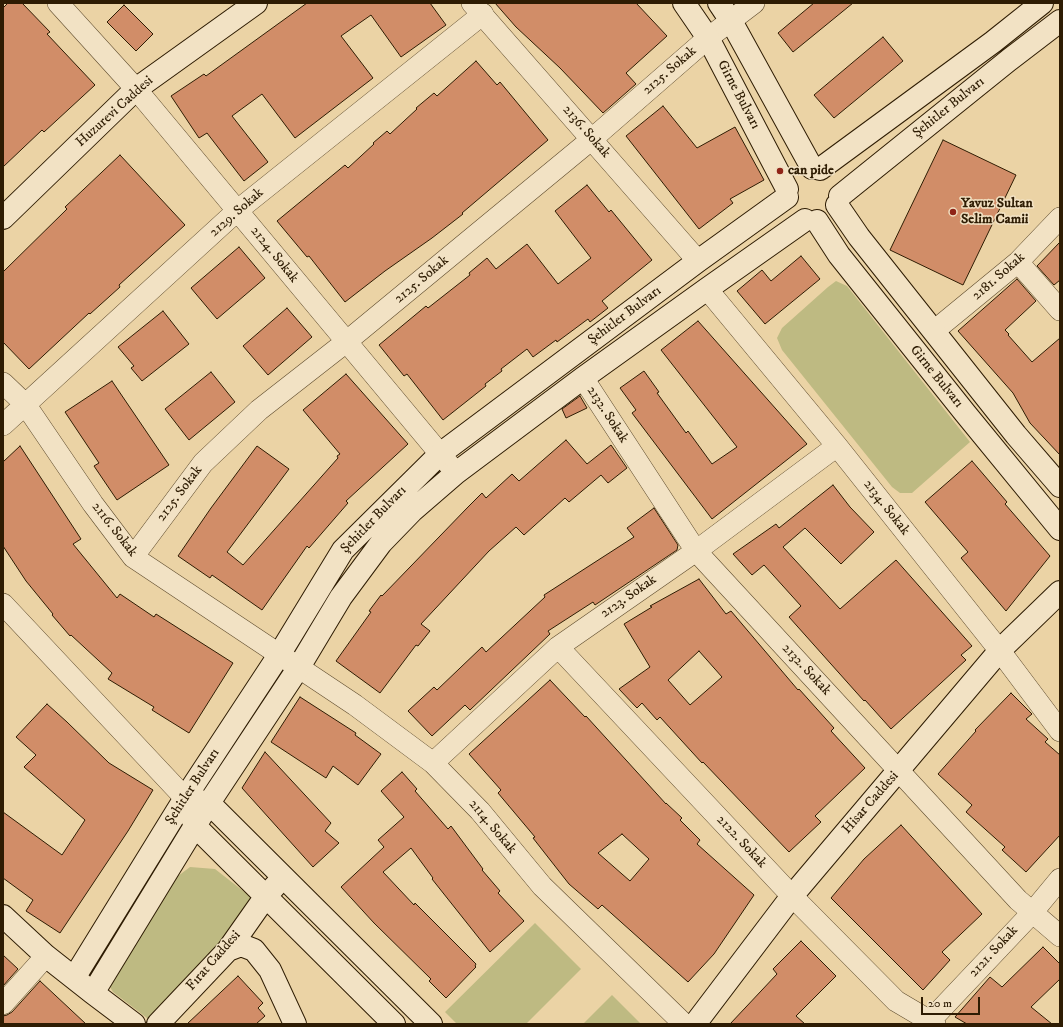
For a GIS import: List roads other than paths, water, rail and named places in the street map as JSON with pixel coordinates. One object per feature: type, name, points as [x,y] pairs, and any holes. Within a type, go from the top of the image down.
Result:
[{"type":"main road","name":"Huzurevi Caddesi","points":[[3,218],[136,89],[256,3]]},
{"type":"main road","name":"Girne Bulvarı","points":[[684,3],[708,38],[787,193]]},
{"type":"main road","name":"Girne Bulvarı","points":[[719,3],[732,21],[816,169]]},
{"type":"main road","name":"Şehitler Bulvarı","points":[[74,978],[185,798],[279,655],[343,550],[440,454],[787,193],[791,181],[796,175],[803,170],[816,169],[993,42],[1042,3]]},
{"type":"main road","name":"Şehitler Bulvarı","points":[[92,993],[208,803],[299,667],[340,596],[381,543],[412,511],[456,473],[583,378],[707,289],[811,221],[825,219],[832,213],[839,201],[1009,60],[1060,21]]},
{"type":"main road","points":[[816,169],[828,173],[835,179],[839,188],[839,201]]},
{"type":"main road","points":[[787,193],[789,206],[793,213],[800,218],[811,221]]},
{"type":"main road","name":"Girne Bulvarı","points":[[839,201],[859,237],[1016,435],[1060,486]]},
{"type":"main road","name":"Girne Bulvarı","points":[[811,221],[965,414],[1060,529]]},
{"type":"main road","name":"Hisar Caddesi","points":[[695,1024],[792,896],[1000,651],[1060,592]]},
{"type":"main road","points":[[185,798],[208,803],[431,1024]]},
{"type":"main road","points":[[185,798],[195,826],[394,1024]]},
{"type":"main road","name":"Fırat Caddesi","points":[[158,1024],[228,950],[266,896],[283,878]]},
{"type":"main road","points":[[3,916],[46,956],[134,1024]]},
{"type":"main road","points":[[228,950],[241,944],[254,950],[270,970],[295,1024]]},
{"type":"street","name":"2124. Sokak","points":[[58,3],[136,89],[456,473]]},
{"type":"street","name":"2125. Sokak","points":[[133,557],[203,463],[259,410],[346,342],[592,139],[708,38],[754,3]]},
{"type":"street","name":"2136. Sokak","points":[[478,9],[698,261]]},
{"type":"street","name":"2129. Sokak","points":[[3,425],[238,210],[478,9]]},
{"type":"street","name":"2181. Sokak","points":[[934,331],[1018,262],[1060,218]]},
{"type":"street","points":[[1018,262],[1060,310]]},
{"type":"street","name":"2134. Sokak","points":[[707,289],[837,446],[1000,651],[1060,731]]},
{"type":"street","name":"2132. Sokak","points":[[583,378],[696,551],[1018,900],[1060,936]]},
{"type":"street","name":"2116. Sokak","points":[[3,384],[25,404],[93,504],[133,557],[279,655]]},
{"type":"street","name":"2123. Sokak","points":[[433,763],[558,647],[696,551],[837,446]]},
{"type":"street","points":[[3,604],[185,798]]},
{"type":"street","name":"2122. Sokak","points":[[558,647],[792,896],[896,1001],[931,1023]]},
{"type":"street","name":"2114. Sokak","points":[[279,655],[355,705],[433,763],[480,811],[542,886],[684,1024]]},
{"type":"street","name":"2121. Sokak","points":[[931,1023],[1060,879]]},
{"type":"street","points":[[3,1004],[46,956]]},
{"type":"place","name":"can pide","points":[[780,171]]},
{"type":"place","name":"Yavuz Sultan Selim Camii","points":[[953,212]]}]
